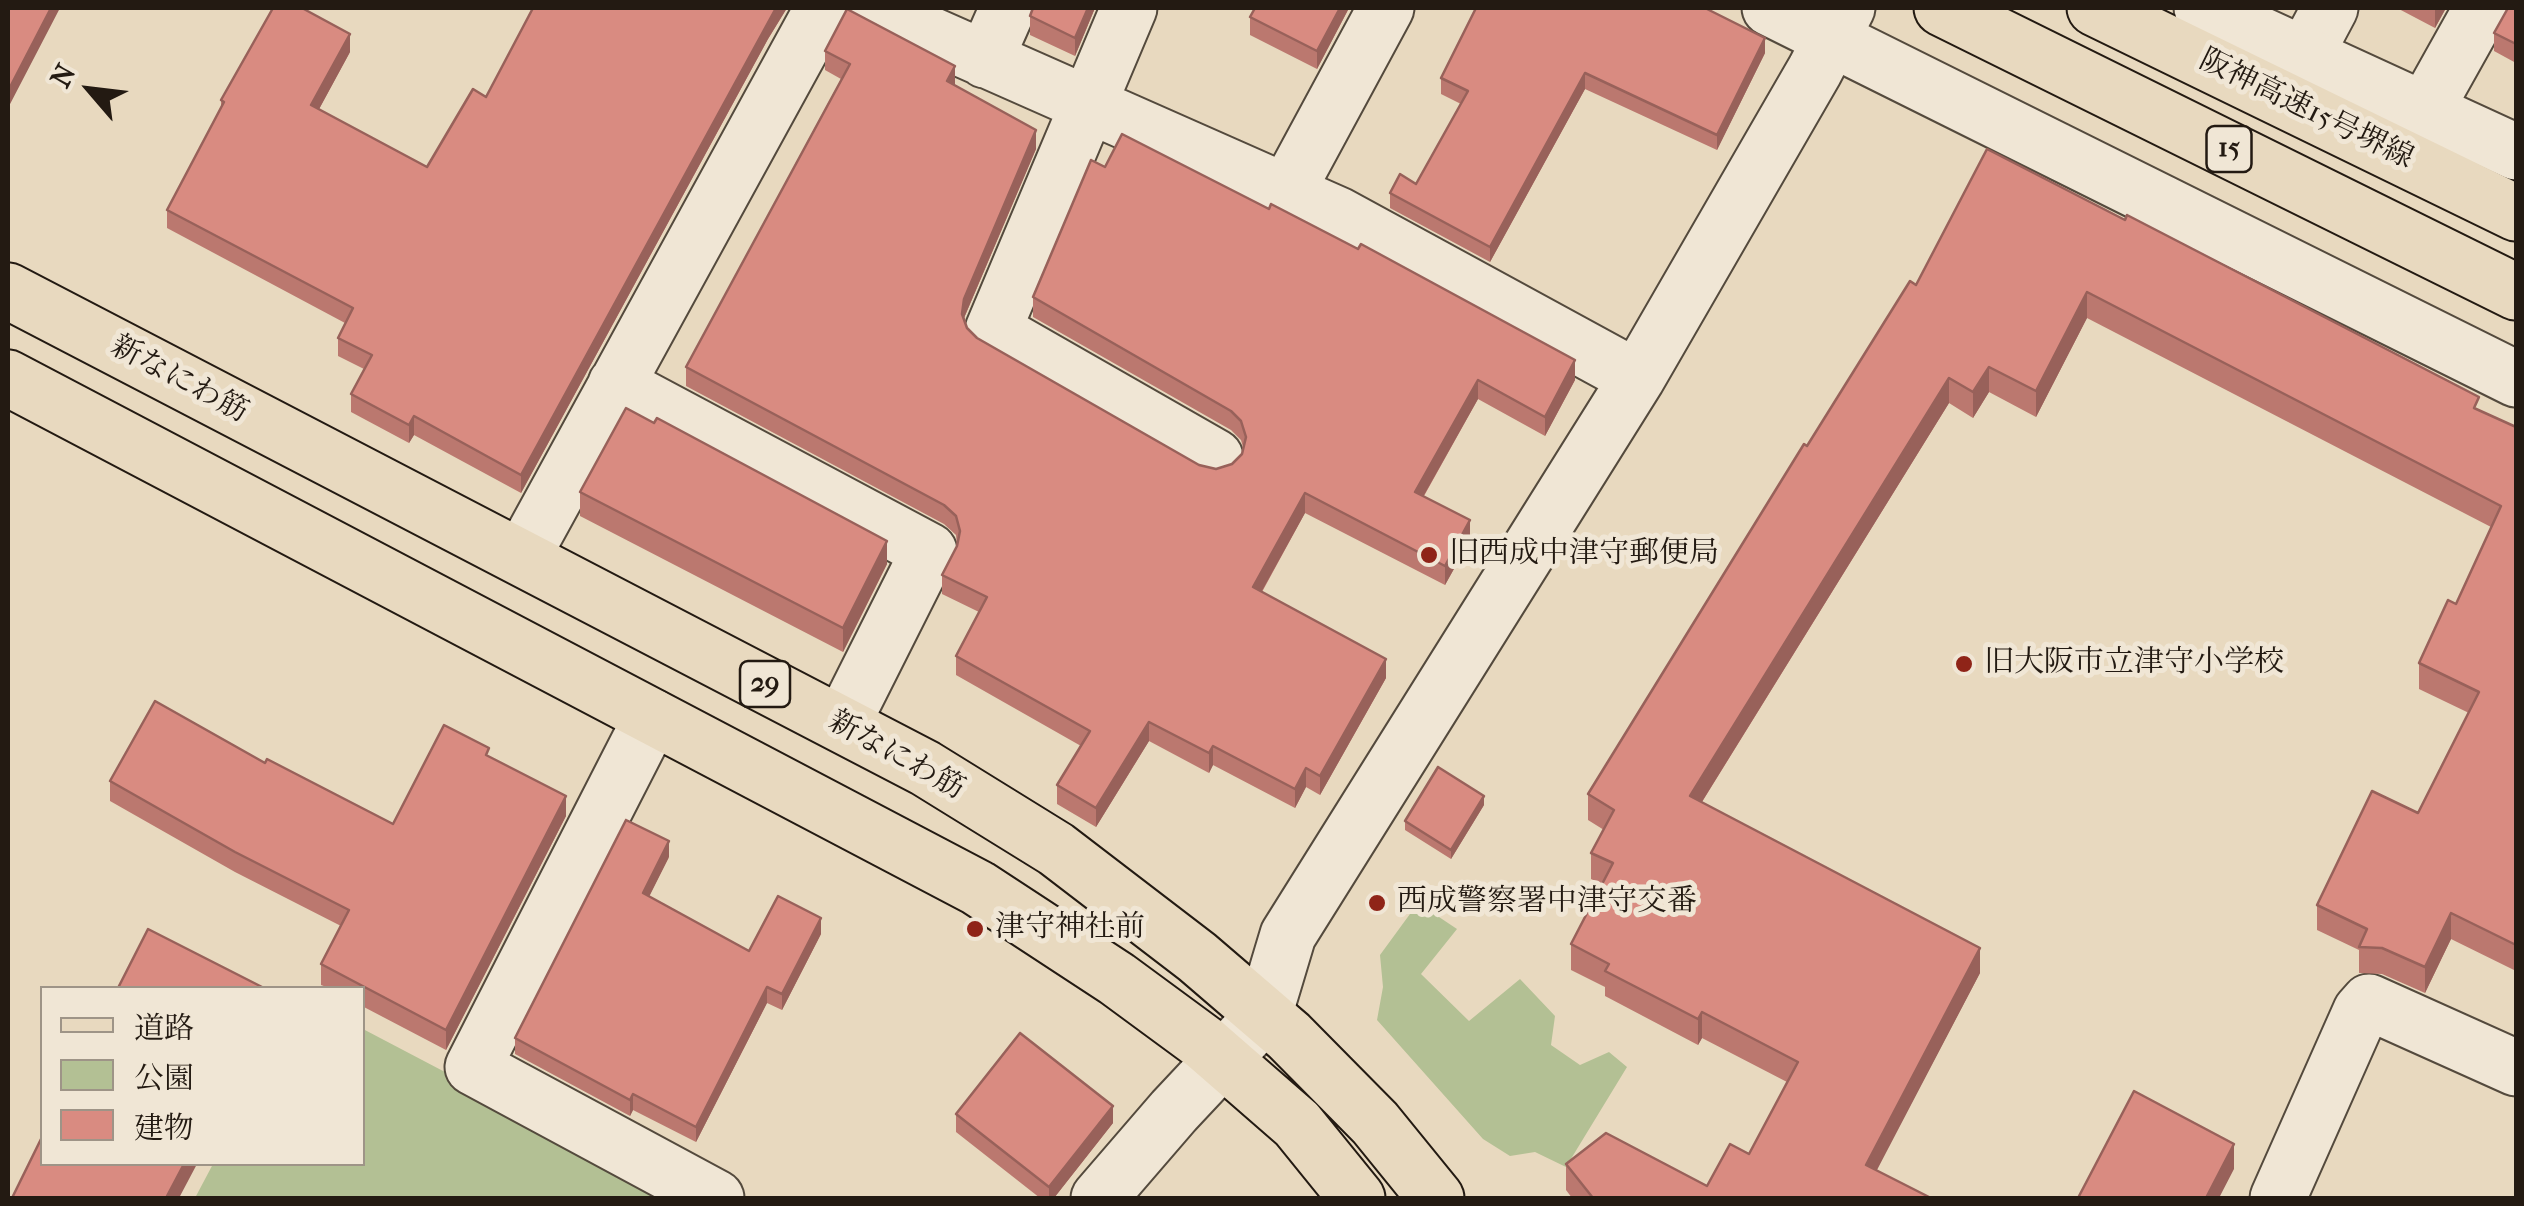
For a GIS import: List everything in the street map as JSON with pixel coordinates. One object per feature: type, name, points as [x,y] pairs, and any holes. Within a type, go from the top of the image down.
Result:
[{"type":"main road","name":"15","points":[[1942,8],[2516,292]]},
{"type":"main road","name":"阪神高速15号堺線","points":[[2095,8],[2516,212]]},
{"type":"main road","name":"新なにわ筋","points":[[8,291],[925,768],[1056,849],[1174,939],[1264,1015],[1339,1084],[1436,1198]]},
{"type":"main road","points":[[8,378],[978,888],[1117,979],[1223,1059],[1296,1124],[1357,1198]]},
{"type":"street","points":[[522,557],[823,8]]},
{"type":"street","points":[[870,8],[1338,215],[1637,378]]},
{"type":"street","points":[[985,60],[1008,8]]},
{"type":"street","points":[[1129,8],[993,330],[1215,456]]},
{"type":"street","points":[[1286,193],[1386,8]]},
{"type":"street","points":[[1770,8],[1839,22],[2516,379]]},
{"type":"street","points":[[2202,8],[2516,152]]},
{"type":"street","points":[[2305,55],[2330,8]]},
{"type":"street","points":[[2425,110],[2482,8]]},
{"type":"street","points":[[1100,1198],[1264,1015],[1288,935],[1637,378],[1839,22]]},
{"type":"street","points":[[616,384],[929,552],[842,724]]},
{"type":"street","points":[[652,717],[473,1067],[716,1198]]},
{"type":"street","points":[[2278,1198],[2361,1011],[2369,1002],[2516,1068]]},
{"type":"green space","points":[[1418,903],[1457,929],[1421,974],[1469,1021],[1520,979],[1555,1016],[1551,1045],[1580,1065],[1609,1052],[1627,1067],[1566,1167],[1535,1152],[1510,1156],[1483,1139],[1377,1020],[1383,987],[1380,955]]},
{"type":"green space","points":[[365,1030],[685,1198],[195,1198],[212,1166],[365,1166]]},
{"type":"building","points":[[8,8],[51,8],[8,91]]},
{"type":"building","points":[[273,8],[302,8],[350,34],[311,105],[427,167],[473,89],[486,97],[533,8],[776,8],[521,475],[414,416],[409,425],[351,394],[372,355],[338,338],[353,308],[167,210],[224,102],[221,100]]},
{"type":"building","points":[[1033,8],[1088,8],[1075,38],[1030,16]]},
{"type":"building","points":[[1255,8],[1340,8],[1317,51],[1250,17]]},
{"type":"building","points":[[1476,8],[1705,8],[1765,38],[1717,135],[1585,73],[1490,247],[1390,193],[1400,174],[1416,184],[1468,91],[1441,78]]},
{"type":"building","points":[[2508,8],[2516,8],[2516,44],[2494,33]]},
{"type":"building","points":[[847,9],[955,66],[947,81],[1036,130],[964,299],[962,314],[967,328],[977,338],[1199,465],[1216,469],[1232,464],[1242,454],[1246,437],[1241,421],[1231,411],[1033,297],[1091,160],[1105,167],[1122,134],[1269,209],[1271,204],[1358,249],[1361,244],[1575,360],[1545,417],[1478,380],[1415,492],[1470,520],[1445,566],[1305,493],[1253,587],[1386,659],[1320,776],[1306,768],[1295,789],[1213,746],[1209,753],[1149,722],[1096,808],[1057,785],[1090,731],[956,656],[987,597],[942,575],[957,546],[960,531],[956,516],[944,505],[686,367],[850,64],[825,51]]},
{"type":"building","points":[[1987,149],[2125,220],[2127,215],[2479,397],[2474,408],[2516,427],[2516,945],[2451,913],[2425,967],[2382,948],[2359,947],[2367,929],[2317,905],[2372,791],[2418,813],[2479,692],[2419,663],[2448,600],[2456,604],[2501,506],[2087,292],[2036,391],[1989,367],[1973,392],[1949,378],[1690,796],[1980,948],[1866,1165],[1931,1198],[1593,1198],[1566,1164],[1606,1133],[1707,1186],[1730,1144],[1749,1154],[1798,1062],[1702,1012],[1698,1019],[1605,971],[1609,964],[1571,944],[1613,863],[1591,853],[1614,810],[1588,794],[1804,444],[1807,446],[1910,281],[1916,285]]},
{"type":"building","points":[[626,408],[654,423],[657,418],[887,541],[843,628],[580,492]]},
{"type":"building","points":[[155,701],[265,763],[267,759],[393,824],[444,725],[489,748],[486,755],[566,796],[446,1030],[321,964],[349,910],[235,852],[110,781]]},
{"type":"building","points":[[1438,767],[1484,796],[1451,850],[1405,821]]},
{"type":"building","points":[[626,820],[669,841],[643,893],[749,951],[778,896],[821,918],[782,994],[767,987],[696,1127],[633,1094],[630,1100],[515,1038]]},
{"type":"building","points":[[148,929],[260,986],[119,986]]},
{"type":"building","points":[[1020,1033],[1113,1106],[1049,1187],[956,1114]]},
{"type":"building","points":[[2134,1091],[2234,1144],[2206,1198],[2078,1198]]},
{"type":"building","points":[[40,1141],[40,1166],[183,1166],[166,1198],[12,1198]]},
{"type":"place","name":"旧西成中津守郵便局","points":[[1429,555]]},
{"type":"place","name":"旧大阪市立津守小学校","points":[[1964,664]]},
{"type":"place","name":"西成警察署中津守交番","points":[[1377,903]]},
{"type":"place","name":"津守神社前","points":[[975,929]]}]
